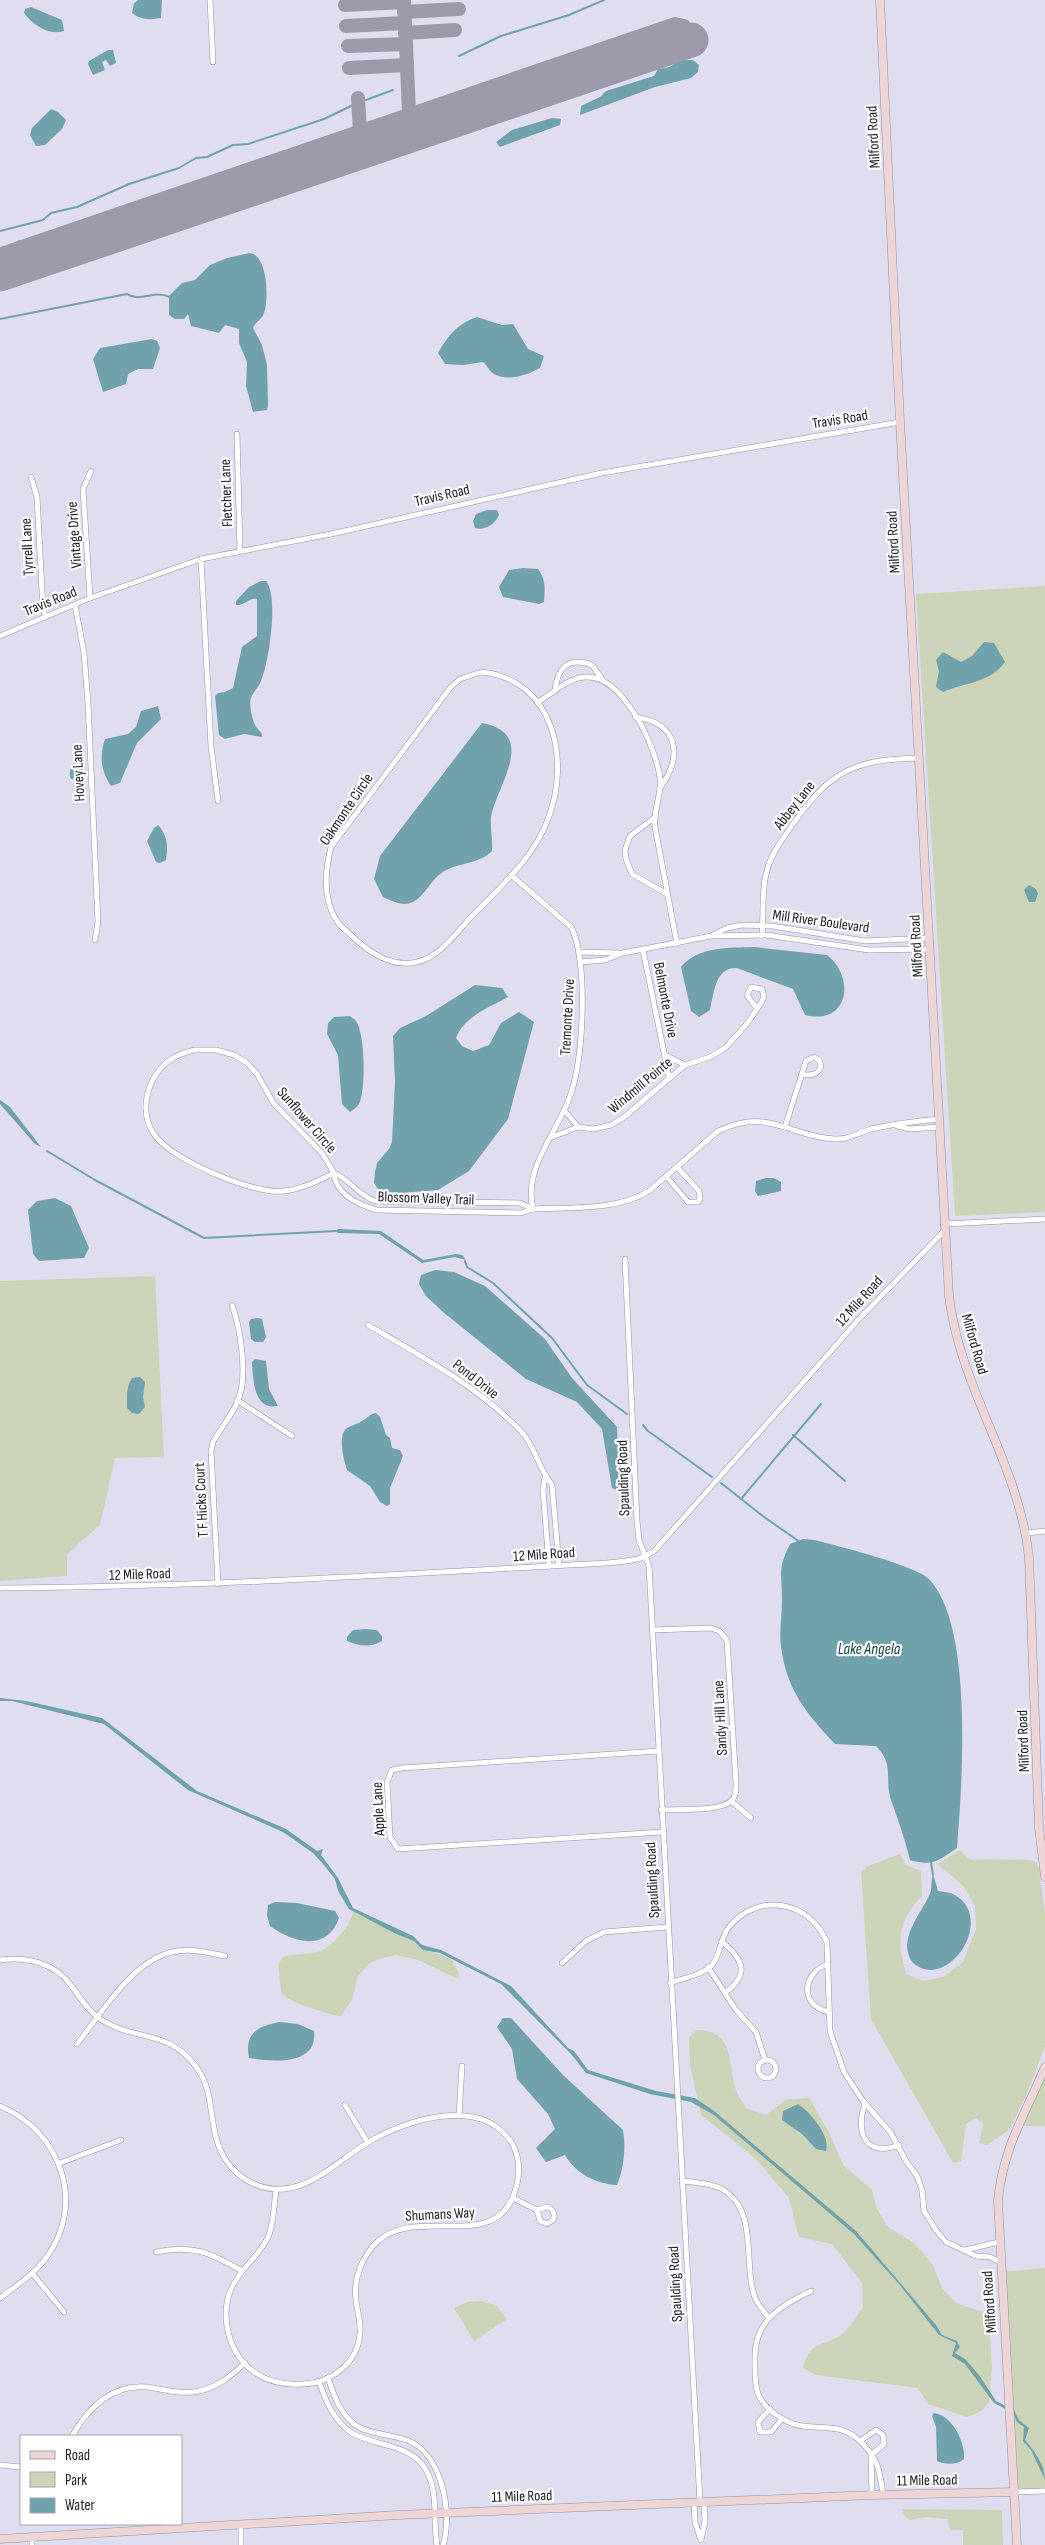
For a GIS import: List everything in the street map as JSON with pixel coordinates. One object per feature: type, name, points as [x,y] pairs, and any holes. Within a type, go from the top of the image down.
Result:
[{"type":"street","points":[[210,0],[213,62]]},
{"type":"street","name":"Milford Road","points":[[880,0],[900,422],[949,1296],[954,1330],[966,1368],[1013,1483],[1026,1533],[1045,1877]]},
{"type":"street","name":"Travis Road","points":[[0,636],[90,598],[201,559],[331,534],[602,473],[900,422]]},
{"type":"street","name":"Fletcher Lane","points":[[237,434],[240,551]]},
{"type":"street","name":"Vintage Drive","points":[[90,598],[83,489],[91,471]]},
{"type":"street","name":"Tyrrell Lane","points":[[31,477],[37,497],[43,610],[46,616]]},
{"type":"street","points":[[201,559],[211,746],[218,801]]},
{"type":"street","name":"Hovey Lane","points":[[75,605],[84,653],[88,703],[98,922],[95,940]]},
{"type":"street","points":[[555,691],[558,675],[565,666],[571,663],[592,665],[603,680]]},
{"type":"street","name":"Oakmonte Circle","points":[[481,672],[497,674],[515,681],[538,702],[557,742],[557,781],[548,819],[532,850],[511,875],[436,954],[417,962],[394,962],[370,954],[336,920],[326,891],[325,872],[331,848],[450,688],[460,680],[481,672]]},
{"type":"street","points":[[538,702],[574,679],[598,677],[615,688],[635,717],[657,760],[660,788],[654,818],[677,944]]},
{"type":"street","points":[[635,717],[663,726],[673,743],[675,753],[671,773],[660,788]]},
{"type":"street","name":"Abbey Lane","points":[[762,936],[769,866],[782,840],[807,804],[825,785],[838,775],[866,763],[918,758]]},
{"type":"street","points":[[654,818],[630,836],[625,850],[626,859],[632,874],[667,894]]},
{"type":"street","name":"Tremonte Drive","points":[[511,875],[572,928],[581,962],[579,1055],[570,1096],[552,1137],[538,1161],[532,1181],[530,1198],[533,1209]]},
{"type":"street","name":"Mill River Boulevard","points":[[711,936],[727,928],[742,925],[763,925],[865,941],[929,938]]},
{"type":"street","name":"Mill River Boulevard","points":[[579,952],[623,953],[711,936],[762,936],[869,950],[930,949]]},
{"type":"street","name":"Belmonte Drive","points":[[643,950],[669,1077]]},
{"type":"street","name":"Mill River Boulevard","points":[[581,962],[605,960],[623,953]]},
{"type":"street","name":"Windmill Pointe","points":[[552,1137],[578,1127],[594,1129],[611,1125],[623,1118],[684,1065],[698,1059],[710,1057],[725,1048],[757,1009]]},
{"type":"street","name":"Sunflower Circle","points":[[194,1050],[216,1050],[234,1055],[257,1074],[274,1104],[322,1153],[334,1173],[307,1186],[283,1191],[259,1191],[230,1182],[178,1153],[158,1139],[152,1130],[146,1112],[149,1089],[153,1079],[173,1057],[194,1050]]},
{"type":"street","name":"Belmonte Drive","points":[[664,1055],[684,1065]]},
{"type":"street","points":[[785,1127],[803,1075]]},
{"type":"street","points":[[564,1110],[578,1127]]},
{"type":"street","name":"Blossom Valley Trail","points":[[533,1209],[520,1203],[375,1200],[358,1193],[343,1177],[334,1173],[334,1181],[347,1197],[362,1206],[377,1210],[521,1213],[533,1209],[617,1204],[637,1199],[718,1131],[731,1125],[760,1120],[835,1139],[848,1138],[870,1130],[897,1126],[908,1121],[940,1118]]},
{"type":"street","name":"Blossom Valley Trail","points":[[897,1126],[910,1128],[940,1127]]},
{"type":"street","points":[[666,1176],[688,1202],[698,1202],[700,1199],[699,1191],[677,1167]]},
{"type":"street","points":[[945,1227],[1045,1219]]},
{"type":"street","name":"12 Mile Road","points":[[0,1588],[218,1584],[387,1576],[559,1566],[635,1560],[646,1556],[656,1549],[866,1312],[945,1227]]},
{"type":"street","name":"Spaulding Road","points":[[625,1259],[637,1522],[639,1540],[646,1556],[652,1630],[699,2502]]},
{"type":"street","name":"T F Hicks Court","points":[[218,1584],[211,1451],[213,1442],[237,1400],[242,1382],[237,1320],[232,1305]]},
{"type":"street","name":"Pond Drive","points":[[368,1325],[452,1374],[519,1430],[536,1454],[545,1477],[552,1485],[559,1566]]},
{"type":"street","points":[[237,1400],[292,1436]]},
{"type":"street","name":"Pond Drive","points":[[545,1477],[543,1489],[547,1527],[548,1566]]},
{"type":"street","points":[[547,1527],[556,1526]]},
{"type":"street","points":[[1026,1533],[1045,1530]]},
{"type":"street","name":"Sandy Hill Lane","points":[[652,1630],[711,1628],[719,1631],[727,1640],[736,1783],[734,1797],[731,1801]]},
{"type":"street","name":"Apple Lane","points":[[659,1751],[402,1768],[392,1770],[387,1782],[390,1837],[398,1849],[662,1832]]},
{"type":"street","points":[[661,1810],[712,1807],[731,1801],[751,1818]]},
{"type":"street","points":[[670,1983],[700,1973],[708,1967],[717,1957],[729,1927],[738,1917],[764,1904],[779,1904],[797,1909],[810,1917],[823,1933],[828,1951],[828,2012],[830,2031],[844,2072],[865,2104],[899,2145],[906,2161],[917,2176],[922,2190],[924,2211],[936,2230],[946,2242],[1000,2262]]},
{"type":"street","points":[[562,1963],[586,1941],[604,1932],[667,1927]]},
{"type":"street","points":[[722,1941],[736,1954],[742,1965],[738,1981],[726,1992]]},
{"type":"street","points":[[77,2044],[99,2018],[120,1988],[146,1964],[171,1952],[198,1950],[225,1956]]},
{"type":"street","points":[[0,1960],[26,1959],[54,1970],[68,1981],[82,2002],[99,2018],[120,2029],[161,2039],[186,2055],[201,2074],[209,2091],[216,2140],[227,2162],[248,2180],[276,2190],[293,2189],[314,2180],[368,2143],[413,2123],[459,2116],[482,2119],[490,2123],[510,2140],[518,2158],[519,2169],[513,2198],[537,2210]]},
{"type":"street","points":[[828,1964],[813,1972],[809,1977],[807,1987],[813,2004],[822,2011],[828,2012]]},
{"type":"street","points":[[708,1967],[736,2010],[756,2032],[765,2060]]},
{"type":"street","points":[[459,2116],[462,2066]]},
{"type":"street","name":"Milford Road","points":[[1017,2545],[998,2201],[1005,2158],[1010,2142],[1045,2067]]},
{"type":"street","points":[[865,2104],[860,2125],[864,2139],[873,2146],[883,2149],[899,2145]]},
{"type":"street","points":[[345,2105],[368,2143]]},
{"type":"street","points":[[0,2106],[23,2118],[49,2145],[60,2163],[66,2195],[64,2217],[52,2250],[32,2273],[0,2298]]},
{"type":"street","points":[[60,2163],[121,2140]]},
{"type":"street","points":[[682,2180],[721,2189],[738,2205],[745,2221],[750,2281],[754,2296],[768,2317]]},
{"type":"street","points":[[73,2435],[86,2414],[110,2395],[138,2387],[178,2392],[204,2390],[228,2379],[246,2364],[236,2350],[226,2322],[229,2296],[242,2271],[262,2248],[269,2235],[276,2190]]},
{"type":"street","name":"Shumans Way","points":[[246,2364],[254,2372],[275,2383],[291,2385],[319,2382],[328,2378],[342,2369],[356,2349],[360,2335],[355,2298],[357,2279],[366,2256],[378,2241],[406,2226],[471,2227],[482,2225],[500,2214],[513,2198]]},
{"type":"street","points":[[964,2250],[999,2242]]},
{"type":"street","points":[[156,2252],[174,2248],[191,2248],[216,2256],[242,2271]]},
{"type":"street","points":[[32,2273],[64,2312]]},
{"type":"street","points":[[811,2291],[768,2317],[759,2333],[755,2348],[758,2394],[770,2409],[782,2419],[803,2426],[844,2429],[860,2440],[878,2462],[882,2495]]},
{"type":"street","points":[[328,2378],[340,2408],[355,2425],[392,2436],[421,2448],[433,2461],[444,2492],[443,2545]]},
{"type":"street","points":[[319,2382],[332,2413],[341,2424],[352,2432],[371,2441],[390,2444],[415,2456],[429,2475],[435,2513],[437,2545]]},
{"type":"street","points":[[332,2413],[340,2408]]},
{"type":"street","points":[[770,2409],[758,2422],[760,2432],[770,2432],[782,2419]]},
{"type":"street","points":[[352,2432],[355,2425]]},
{"type":"street","points":[[860,2440],[876,2430],[884,2435],[884,2444],[871,2455]]},
{"type":"street","points":[[390,2444],[392,2436]]},
{"type":"street","points":[[871,2455],[872,2495]]},
{"type":"street","points":[[0,2465],[20,2467]]},
{"type":"street","points":[[429,2475],[438,2473]]},
{"type":"street","name":"11 Mile Road","points":[[0,2539],[32,2541],[240,2524],[435,2513],[872,2495],[1045,2491]]},
{"type":"street","points":[[699,2502],[705,2521],[701,2542]]},
{"type":"street","points":[[699,2502],[695,2522],[701,2542]]},
{"type":"street","points":[[240,2524],[241,2545]]},
{"type":"green space","points":[[1045,586],[1045,1212],[955,1216],[916,594]]},
{"type":"green space","points":[[155,1276],[164,1457],[115,1458],[100,1525],[67,1554],[67,1576],[0,1581],[0,1281]]},
{"type":"green space","points":[[959,1850],[970,1859],[1030,1860],[1036,1862],[1039,1868],[1045,1915],[1045,2046],[1026,2096],[1009,2130],[987,2145],[979,2143],[983,2124],[976,2118],[966,2124],[961,2161],[953,2163],[871,2019],[861,1872],[868,1866],[900,1854],[906,1865],[921,1871],[922,1896],[908,1914],[901,1932],[903,1962],[906,1974],[923,1981],[943,1977],[963,1962],[976,1929],[975,1906],[964,1887],[938,1864]]},
{"type":"green space","points":[[353,1911],[414,1941],[427,1951],[452,1960],[459,1974],[458,1979],[418,1960],[396,1955],[370,1963],[358,1976],[352,2000],[341,2016],[316,2010],[287,1998],[281,1992],[278,1964],[284,1956],[321,1951],[333,1942],[347,1927]]},
{"type":"green space","points":[[697,2030],[710,2032],[724,2042],[728,2050],[736,2090],[746,2108],[766,2115],[785,2100],[809,2098],[829,2132],[843,2165],[872,2190],[876,2207],[888,2227],[914,2243],[933,2265],[942,2288],[956,2303],[983,2312],[989,2320],[992,2368],[989,2402],[982,2411],[967,2417],[928,2404],[918,2388],[816,2375],[803,2368],[812,2349],[842,2334],[863,2308],[862,2283],[832,2244],[799,2237],[789,2198],[754,2157],[701,2115],[690,2065],[689,2037]],"holes":[[[806,2110],[815,2123],[816,2149],[802,2134]]]},
{"type":"green space","points":[[1045,2066],[1045,2126],[1017,2126]]},
{"type":"green space","points":[[1045,2268],[1045,2491],[1015,2492],[1000,2272]]},
{"type":"green space","points":[[481,2301],[497,2306],[507,2319],[474,2341],[454,2308],[467,2302]]},
{"type":"green space","points":[[902,2509],[1002,2510],[1003,2545],[963,2545],[963,2530],[950,2530],[948,2519],[925,2517],[910,2520],[904,2515]]},
{"type":"water","points":[[138,0],[162,0],[161,18],[146,19],[132,13],[134,3]]},
{"type":"water","points":[[31,7],[62,20],[64,31],[47,31],[32,22],[24,13],[25,9]]},
{"type":"water","points":[[108,50],[113,50],[116,63],[110,66],[106,60],[102,62],[105,70],[93,75],[88,64],[89,61]]},
{"type":"water","points":[[680,60],[693,60],[699,65],[698,72],[691,78],[655,87],[580,115],[581,106],[600,97],[606,91],[654,76],[658,69],[670,67]]},
{"type":"water","points":[[51,109],[58,112],[66,120],[62,129],[45,145],[36,146],[30,135],[32,128]]},
{"type":"water","points":[[552,118],[561,119],[560,125],[500,147],[496,142],[512,130]]},
{"type":"water","points":[[250,253],[256,256],[264,270],[267,289],[264,313],[253,328],[262,345],[267,365],[268,406],[267,410],[253,412],[246,386],[247,362],[239,343],[239,329],[225,325],[219,333],[191,326],[188,314],[184,319],[175,319],[169,315],[169,296],[182,283],[195,280],[210,265],[227,258]]},
{"type":"water","points":[[477,317],[502,325],[513,324],[528,349],[544,356],[540,368],[523,375],[505,377],[494,374],[483,362],[463,365],[445,364],[438,353],[446,341],[464,323]]},
{"type":"water","points":[[152,339],[157,341],[160,348],[153,369],[138,369],[128,374],[126,384],[103,392],[93,359],[100,348]]},
{"type":"water","points":[[487,510],[497,510],[499,515],[486,528],[475,528],[473,521],[476,514]]},
{"type":"water","points":[[523,568],[538,569],[541,573],[545,593],[544,602],[539,604],[503,597],[499,587],[509,570]]},
{"type":"water","points":[[261,581],[266,581],[272,600],[270,645],[264,672],[250,704],[254,722],[262,737],[244,734],[225,739],[219,735],[215,696],[218,693],[233,688],[242,647],[257,636],[257,599],[252,599],[239,605],[236,605],[236,601],[249,587]]},
{"type":"water","points":[[984,642],[994,643],[1005,662],[999,669],[985,678],[943,692],[936,687],[939,671],[936,660],[943,652],[961,662],[972,656]]},
{"type":"water","points":[[158,706],[161,719],[137,743],[120,783],[111,786],[102,764],[105,739],[128,734],[136,727],[141,711]]},
{"type":"water","points":[[482,723],[498,728],[508,737],[511,747],[511,759],[491,816],[492,851],[475,861],[443,872],[413,902],[401,904],[383,897],[374,879],[380,856]]},
{"type":"water","points":[[84,756],[82,775],[78,779],[71,779],[70,772],[72,766]]},
{"type":"water","points":[[158,825],[164,833],[167,846],[166,860],[160,863],[156,862],[147,841],[154,828]]},
{"type":"water","points":[[1029,885],[1036,889],[1038,894],[1035,902],[1029,902],[1024,890]]},
{"type":"water","points":[[754,947],[827,955],[836,964],[842,975],[843,997],[839,1006],[831,1013],[820,1016],[805,1015],[793,989],[737,968],[730,969],[720,976],[714,989],[710,1010],[699,1017],[691,1011],[681,967],[696,955],[714,949]]},
{"type":"water","points":[[475,985],[502,988],[508,997],[478,1013],[465,1024],[456,1038],[462,1046],[473,1051],[489,1045],[501,1023],[519,1012],[534,1022],[508,1119],[469,1171],[438,1190],[401,1193],[384,1192],[378,1189],[374,1183],[377,1163],[389,1149],[392,1142],[395,1082],[393,1036],[400,1028],[426,1016]]},
{"type":"water","points":[[350,1016],[359,1027],[363,1049],[364,1075],[359,1104],[350,1112],[342,1104],[338,1055],[327,1034],[328,1023],[334,1017]]},
{"type":"water","points":[[0,1100],[10,1107],[41,1147],[35,1144],[0,1104]]},
{"type":"water","points":[[774,1178],[781,1182],[781,1191],[758,1196],[755,1191],[756,1181]]},
{"type":"water","points":[[55,1198],[71,1206],[89,1248],[84,1258],[39,1261],[33,1254],[28,1210],[37,1201]]},
{"type":"water","points":[[338,1229],[381,1231],[423,1260],[456,1254],[462,1255],[466,1260],[455,1257],[422,1263],[379,1234],[338,1233],[336,1231]]},
{"type":"water","points":[[435,1270],[454,1272],[485,1286],[545,1339],[572,1378],[617,1427],[619,1491],[612,1488],[602,1429],[577,1402],[526,1379],[426,1296],[419,1284],[421,1275]]},
{"type":"water","points":[[251,1319],[262,1319],[266,1337],[263,1342],[255,1342],[251,1339],[249,1322]]},
{"type":"water","points":[[255,1359],[266,1361],[269,1389],[278,1406],[270,1406],[264,1403],[256,1392],[252,1362]]},
{"type":"water","points":[[140,1377],[145,1382],[143,1397],[145,1407],[139,1414],[132,1413],[127,1408],[127,1396],[132,1378]]},
{"type":"water","points":[[376,1413],[380,1417],[386,1435],[390,1438],[392,1448],[400,1450],[403,1456],[390,1488],[390,1504],[387,1506],[380,1502],[370,1486],[347,1470],[342,1448],[344,1431]]},
{"type":"water","name":"Lake Angela","points":[[803,1539],[856,1551],[909,1568],[929,1579],[943,1601],[953,1632],[959,1668],[962,1707],[961,1786],[957,1848],[935,1861],[925,1863],[910,1860],[891,1800],[887,1766],[882,1753],[876,1746],[835,1744],[806,1711],[787,1675],[781,1646],[780,1629],[781,1572],[783,1560],[790,1544]]},
{"type":"water","points":[[353,1630],[377,1630],[382,1636],[382,1641],[373,1645],[364,1645],[347,1641],[347,1637]]},
{"type":"water","points":[[0,1698],[26,1701],[102,1718],[197,1791],[286,1829],[317,1851],[323,1849],[321,1855],[338,1878],[353,1908],[413,1936],[422,1945],[441,1950],[511,1986],[568,2048],[574,2051],[588,2070],[656,2091],[695,2098],[714,2111],[856,2231],[936,2325],[942,2335],[957,2341],[960,2347],[955,2353],[965,2359],[979,2375],[996,2401],[1014,2410],[1019,2420],[1029,2428],[1025,2440],[1041,2463],[1045,2480],[1031,2450],[1023,2441],[1024,2427],[1017,2422],[1013,2413],[994,2403],[965,2364],[952,2356],[956,2343],[939,2335],[899,2284],[854,2234],[714,2115],[691,2102],[650,2094],[586,2073],[571,2054],[501,1984],[440,1953],[423,1950],[414,1941],[396,1934],[349,1909],[338,1891],[335,1879],[313,1853],[283,1832],[188,1790],[104,1724],[12,1701],[0,1701]]},
{"type":"water","points":[[933,1874],[938,1891],[953,1894],[966,1905],[971,1919],[969,1934],[963,1948],[953,1960],[940,1968],[927,1970],[913,1963],[908,1954],[907,1945],[912,1927],[930,1894]]},
{"type":"water","points":[[275,1902],[297,1903],[335,1911],[339,1918],[334,1929],[326,1936],[318,1940],[299,1940],[289,1937],[270,1926],[267,1915],[268,1905]]},
{"type":"water","points":[[503,2018],[511,2018],[563,2075],[623,2130],[624,2158],[617,2185],[602,2183],[587,2177],[575,2168],[565,2155],[546,2162],[536,2148],[555,2129],[548,2114],[517,2079],[512,2049],[497,2027]]},
{"type":"water","points":[[280,2022],[298,2024],[314,2031],[313,2042],[309,2051],[292,2059],[269,2060],[249,2058],[249,2042],[254,2032],[265,2026]]},
{"type":"water","points":[[798,2104],[813,2118],[823,2132],[827,2145],[826,2151],[816,2149],[802,2134],[782,2120],[783,2111]]},
{"type":"water","points":[[934,2413],[947,2419],[960,2438],[964,2453],[964,2459],[961,2461],[951,2464],[937,2461],[936,2427],[932,2416]]},
{"type":"waterway","points":[[459,56],[501,36],[569,15],[604,0]]},
{"type":"waterway","points":[[366,100],[393,90]]},
{"type":"waterway","points":[[0,231],[43,220],[51,213],[77,207],[129,184],[179,168],[196,158],[207,157],[233,145],[248,144],[324,119],[353,105]]},
{"type":"waterway","points":[[0,319],[127,294],[137,297],[158,294],[169,297]]},
{"type":"waterway","points":[[47,1151],[95,1180],[204,1238],[336,1231]]},
{"type":"waterway","points":[[465,1261],[467,1267],[493,1283],[552,1338],[587,1385],[627,1414]]},
{"type":"waterway","points":[[741,1499],[821,1404]]},
{"type":"waterway","points":[[643,1425],[648,1431],[712,1477]]},
{"type":"waterway","points":[[793,1435],[845,1481]]},
{"type":"waterway","points":[[721,1483],[764,1517],[800,1542]]},
{"type":"waterway","points":[[931,1862],[933,1875]]},
{"type":"taxiway","points":[[404,0],[410,135]]},
{"type":"taxiway","points":[[345,5],[404,2]]},
{"type":"taxiway","points":[[404,12],[459,9]]},
{"type":"taxiway","points":[[346,26],[405,23]]},
{"type":"taxiway","points":[[0,260],[2,254],[7,252],[675,24],[684,26],[689,41]]},
{"type":"taxiway","points":[[405,33],[455,30]]},
{"type":"taxiway","points":[[348,46],[406,44]]},
{"type":"taxiway","points":[[349,68],[407,65]]},
{"type":"taxiway","points":[[358,98],[360,132]]},
{"type":"taxiway","points":[[194,189],[199,206]]},
{"type":"taxiway","points":[[21,247],[27,265]]},
{"type":"runway","points":[[0,274],[691,40]]}]
